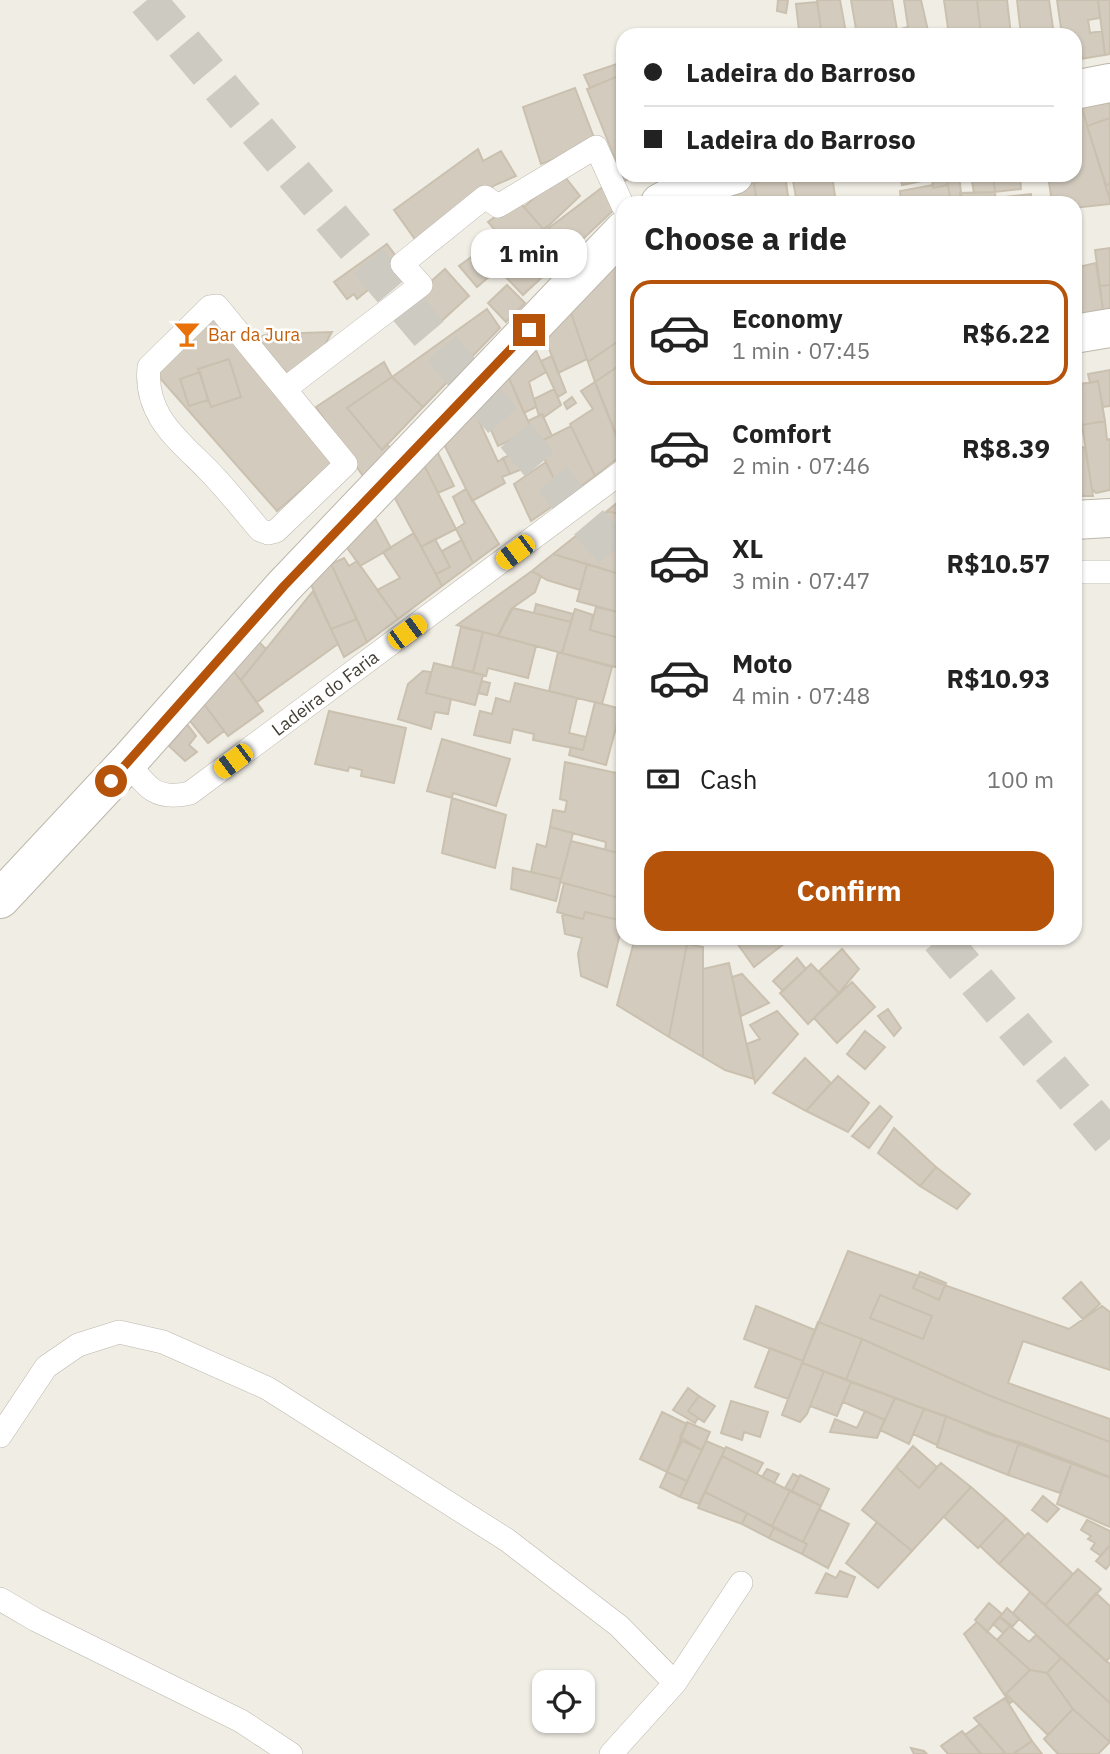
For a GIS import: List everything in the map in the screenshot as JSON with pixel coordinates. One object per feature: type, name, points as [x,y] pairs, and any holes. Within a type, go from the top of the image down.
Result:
[{"type":"street","points":[[1082,88],[1110,83]]},
{"type":"street","points":[[673,196],[712,182]]},
{"type":"street","points":[[0,899],[128,762],[284,586],[616,238]]},
{"type":"street","points":[[1082,333],[1110,328]]},
{"type":"street","points":[[1082,520],[1110,518]]},
{"type":"lane","points":[[285,389],[421,285],[402,264],[485,197],[498,206],[596,147],[618,196]]},
{"type":"lane","points":[[217,306],[285,389],[345,464],[276,531],[268,533],[260,530],[206,468],[171,436],[149,390],[149,371],[209,307],[217,306]]},
{"type":"lane","name":"Ladeira do Faria","points":[[128,762],[143,783],[156,793],[172,798],[190,793],[616,476]]},
{"type":"lane","points":[[1082,572],[1110,572]]},
{"type":"lane","points":[[0,1436],[46,1367],[78,1345],[119,1332],[163,1342],[267,1388],[495,1532],[619,1626],[675,1683]]},
{"type":"lane","points":[[611,1754],[675,1683],[741,1583]]},
{"type":"lane","points":[[0,1599],[36,1620],[241,1721],[290,1754]]},
{"type":"building","points":[[778,0],[788,0],[786,13],[777,11]]},
{"type":"building","points":[[817,0],[840,0],[845,28],[821,28]]},
{"type":"building","points":[[851,0],[892,0],[897,28],[856,28]]},
{"type":"building","points":[[904,0],[921,0],[927,28],[904,28],[908,27]]},
{"type":"building","points":[[944,0],[977,0],[980,28],[948,28]]},
{"type":"building","points":[[977,0],[1007,0],[1010,28],[980,28]]},
{"type":"building","points":[[1017,0],[1049,0],[1053,28],[1020,28]]},
{"type":"building","points":[[1057,0],[1098,0],[1100,18],[1088,20],[1090,33],[1102,31],[1105,55],[1082,59],[1082,28],[1061,28]]},
{"type":"building","points":[[1098,0],[1110,0],[1110,54],[1105,55]]},
{"type":"building","points":[[817,2],[821,28],[799,28],[796,4]]},
{"type":"building","points":[[616,64],[616,77],[590,88],[584,75]]},
{"type":"building","points":[[616,77],[616,161],[587,89]]},
{"type":"building","points":[[575,88],[596,143],[541,164],[523,107]]},
{"type":"building","points":[[1106,94],[1110,105],[1110,200],[1082,109],[1082,98]]},
{"type":"building","points":[[1082,109],[1110,204],[1082,207],[1082,196],[1051,196],[1049,182],[1082,182]]},
{"type":"building","points":[[1110,118],[1110,184],[1106,185],[1087,126]]},
{"type":"building","points":[[478,149],[483,161],[501,151],[516,176],[495,185],[417,242],[394,210]]},
{"type":"building","points":[[562,173],[580,196],[544,230],[524,207]]},
{"type":"building","points":[[786,182],[788,196],[756,196],[754,183]]},
{"type":"building","points":[[793,182],[833,182],[835,196],[796,196]]},
{"type":"building","points":[[932,182],[947,182],[948,185],[933,188]]},
{"type":"building","points":[[947,182],[960,182],[961,196],[950,196]]},
{"type":"building","points":[[972,182],[994,182],[995,192],[974,193]]},
{"type":"building","points":[[994,182],[1020,182],[1021,189],[995,192]]},
{"type":"building","points":[[608,183],[616,196],[616,208],[570,251],[549,228]]},
{"type":"building","points":[[754,183],[756,196],[713,196]]},
{"type":"building","points":[[948,185],[950,196],[900,196],[900,191]]},
{"type":"building","points":[[995,192],[995,196],[961,196],[960,193]]},
{"type":"building","points":[[518,200],[544,230],[477,287],[459,266],[500,236],[488,222]]},
{"type":"building","points":[[547,226],[570,251],[523,295],[498,269]]},
{"type":"building","points":[[387,244],[401,263],[357,299],[354,294],[347,299],[334,282]]},
{"type":"building","points":[[1110,248],[1110,285],[1100,286],[1095,250]]},
{"type":"building","points":[[616,263],[616,343],[588,362],[569,307]]},
{"type":"building","points":[[1096,263],[1103,310],[1082,314],[1082,266]]},
{"type":"building","points":[[445,269],[469,296],[436,326],[411,299]]},
{"type":"building","points":[[507,285],[525,303],[506,322],[488,303]]},
{"type":"building","points":[[1110,285],[1110,308],[1103,310],[1100,286]]},
{"type":"building","points":[[569,307],[587,359],[558,373],[543,332]]},
{"type":"building","points":[[487,309],[500,328],[423,407],[392,377]]},
{"type":"building","points":[[217,314],[341,456],[277,511],[152,369]]},
{"type":"building","points":[[332,332],[319,355],[289,376],[255,338],[270,334]]},
{"type":"building","points":[[532,342],[546,372],[529,382],[536,407],[524,413],[505,369]]},
{"type":"building","points":[[616,343],[616,368],[595,382],[588,362]]},
{"type":"building","points":[[552,356],[566,392],[558,397],[541,361]]},
{"type":"building","points":[[229,359],[241,397],[211,407],[198,369]]},
{"type":"building","points":[[384,362],[392,377],[347,408],[382,450],[387,444],[393,452],[363,476],[316,407]]},
{"type":"building","points":[[616,368],[616,434],[595,382]]},
{"type":"building","points":[[505,369],[532,430],[498,446],[477,398]]},
{"type":"building","points":[[1110,370],[1110,406],[1103,407],[1098,381],[1090,383],[1088,374]]},
{"type":"building","points":[[200,372],[208,400],[189,406],[180,379]]},
{"type":"building","points":[[392,377],[423,407],[382,450],[347,408]]},
{"type":"building","points":[[1098,381],[1105,421],[1082,425],[1082,384]]},
{"type":"building","points":[[595,382],[616,436],[616,460],[595,476],[570,424],[593,409],[581,391]]},
{"type":"building","points":[[554,389],[561,405],[544,417],[542,414],[539,416],[534,399]]},
{"type":"building","points":[[572,397],[576,403],[567,409],[564,403]]},
{"type":"building","points":[[471,404],[498,462],[503,458],[510,474],[502,477],[505,483],[472,501],[440,436]]},
{"type":"building","points":[[542,414],[552,436],[537,443],[528,421]]},
{"type":"building","points":[[1105,421],[1107,440],[1110,439],[1110,490],[1096,493],[1092,489],[1082,425]]},
{"type":"building","points":[[571,426],[595,476],[563,499],[537,443]]},
{"type":"building","points":[[433,443],[454,486],[438,493],[420,457]]},
{"type":"building","points":[[1085,447],[1093,496],[1082,496],[1082,448]]},
{"type":"building","points":[[523,450],[530,466],[510,474],[503,458]]},
{"type":"building","points":[[420,457],[456,529],[421,547],[390,489]]},
{"type":"building","points":[[546,462],[563,499],[531,521],[514,484]]},
{"type":"building","points":[[466,489],[499,544],[473,563],[456,529],[465,523],[453,497]]},
{"type":"building","points":[[616,504],[616,513],[607,511]]},
{"type":"building","points":[[370,509],[391,548],[360,566],[341,539]]},
{"type":"building","points":[[607,511],[616,513],[616,573],[553,554]]},
{"type":"building","points":[[414,533],[442,586],[398,619],[377,590],[400,578],[383,552]]},
{"type":"building","points":[[435,539],[450,567],[436,574],[421,547]]},
{"type":"building","points":[[462,540],[473,563],[442,586],[436,574],[450,567],[442,551]]},
{"type":"building","points":[[553,554],[587,564],[580,590],[547,580],[532,571]]},
{"type":"building","points":[[344,558],[349,566],[357,561],[398,619],[367,642],[331,564]]},
{"type":"building","points":[[331,564],[357,619],[331,629],[308,578]]},
{"type":"building","points":[[587,564],[616,573],[616,611],[577,601]]},
{"type":"building","points":[[532,571],[541,576],[535,592],[511,609],[498,636],[457,625]]},
{"type":"building","points":[[313,591],[338,644],[257,702],[241,680]]},
{"type":"building","points":[[536,604],[573,614],[571,622],[534,613]]},
{"type":"building","points":[[596,607],[616,612],[616,637],[590,630]]},
{"type":"building","points":[[513,608],[571,622],[562,653],[498,636]]},
{"type":"building","points":[[575,609],[593,615],[590,630],[616,637],[616,667],[562,653]]},
{"type":"building","points":[[357,619],[367,642],[344,657],[331,629]]},
{"type":"building","points":[[461,627],[483,632],[473,672],[452,667]]},
{"type":"building","points":[[483,632],[536,646],[528,678],[488,668],[486,676],[473,672]]},
{"type":"building","points":[[257,640],[266,649],[241,680],[233,670]]},
{"type":"building","points":[[558,652],[612,667],[602,704],[549,691]]},
{"type":"building","points":[[434,663],[483,675],[475,705],[426,693]]},
{"type":"building","points":[[233,670],[263,711],[228,736],[204,704]]},
{"type":"building","points":[[423,671],[431,672],[426,693],[451,699],[448,714],[435,712],[431,729],[398,719],[408,684]]},
{"type":"building","points":[[482,681],[490,683],[487,695],[478,693]]},
{"type":"building","points":[[515,683],[577,698],[569,733],[586,737],[583,750],[533,740],[534,734],[513,729],[510,743],[474,735],[480,711],[492,714],[496,698],[510,702]]},
{"type":"building","points":[[595,702],[616,708],[616,728],[606,765],[569,755],[571,747],[583,750]]},
{"type":"building","points":[[204,704],[224,731],[208,743],[190,721]]},
{"type":"building","points":[[329,711],[406,728],[394,783],[361,776],[362,770],[349,767],[348,771],[315,764]]},
{"type":"building","points":[[187,724],[196,736],[189,745],[197,752],[185,761],[169,746]]},
{"type":"building","points":[[442,739],[510,759],[496,806],[453,793],[452,798],[427,791]]},
{"type":"building","points":[[565,762],[616,773],[616,852],[605,850],[606,842],[550,827],[553,810],[565,812],[567,801],[560,799]]},
{"type":"building","points":[[452,798],[506,815],[495,868],[442,853]]},
{"type":"building","points":[[550,827],[573,833],[561,879],[531,872],[537,844],[546,847]]},
{"type":"building","points":[[571,841],[616,852],[616,897],[560,882]]},
{"type":"building","points":[[513,868],[561,879],[556,901],[511,889]]},
{"type":"building","points":[[564,883],[616,897],[616,919],[585,912],[583,919],[557,912]]},
{"type":"building","points":[[585,912],[616,919],[617,945],[607,987],[581,976],[578,954],[582,938],[565,934],[562,914],[583,919]]},
{"type":"building","points":[[633,945],[687,945],[669,1037],[617,1005]]},
{"type":"building","points":[[687,945],[703,947],[703,1057],[669,1037]]},
{"type":"building","points":[[738,945],[783,945],[754,967]]},
{"type":"building","points":[[842,949],[859,969],[839,993],[819,971]]},
{"type":"building","points":[[797,958],[806,969],[783,991],[773,981]]},
{"type":"building","points":[[729,963],[754,1079],[725,1070],[703,1057],[703,969]]},
{"type":"building","points":[[811,964],[839,993],[808,1024],[780,993]]},
{"type":"building","points":[[742,974],[769,1003],[741,1016],[732,977]]},
{"type":"building","points":[[852,982],[875,1007],[837,1043],[814,1018]]},
{"type":"building","points":[[888,1009],[901,1028],[894,1036],[878,1016]]},
{"type":"building","points":[[777,1011],[798,1034],[755,1083],[747,1044],[760,1039],[750,1025]]},
{"type":"building","points":[[865,1031],[885,1047],[865,1069],[847,1054]]},
{"type":"building","points":[[805,1058],[831,1083],[806,1111],[773,1093]]},
{"type":"building","points":[[838,1076],[869,1103],[848,1132],[806,1111]]},
{"type":"building","points":[[880,1106],[892,1117],[869,1148],[852,1136]]},
{"type":"building","points":[[894,1128],[936,1167],[920,1186],[878,1153]]},
{"type":"building","points":[[936,1167],[970,1194],[957,1209],[920,1186]]},
{"type":"building","points":[[848,1251],[1069,1329],[1102,1306],[1110,1312],[1110,1370],[1023,1341],[1008,1383],[1110,1419],[1110,1478],[802,1363]]},
{"type":"building","points":[[920,1272],[946,1283],[939,1300],[913,1288]]},
{"type":"building","points":[[1081,1282],[1100,1304],[1083,1319],[1063,1298]]},
{"type":"building","points":[[880,1295],[932,1316],[923,1339],[870,1318]]},
{"type":"building","points":[[756,1306],[815,1330],[803,1361],[744,1339]]},
{"type":"building","points":[[818,1322],[862,1339],[846,1380],[802,1363]]},
{"type":"building","points":[[862,1339],[988,1395],[1110,1442],[1110,1477],[846,1380]]},
{"type":"building","points":[[770,1348],[803,1361],[788,1399],[755,1387]]},
{"type":"building","points":[[802,1363],[824,1371],[807,1414],[800,1422],[782,1415]]},
{"type":"building","points":[[824,1371],[851,1382],[837,1416],[810,1406]]},
{"type":"building","points":[[851,1382],[895,1398],[885,1420],[843,1402]]},
{"type":"building","points":[[688,1388],[699,1396],[688,1411],[698,1418],[695,1423],[673,1410]]},
{"type":"building","points":[[699,1396],[715,1406],[704,1422],[688,1411]]},
{"type":"building","points":[[895,1398],[924,1409],[909,1444],[880,1430]]},
{"type":"building","points":[[731,1401],[768,1412],[760,1437],[744,1432],[742,1440],[721,1433]]},
{"type":"building","points":[[924,1409],[946,1416],[937,1445],[913,1434]]},
{"type":"building","points":[[865,1411],[885,1420],[877,1438],[830,1432],[835,1419],[857,1428]]},
{"type":"building","points":[[662,1412],[687,1424],[667,1472],[640,1459]]},
{"type":"building","points":[[946,1416],[991,1435],[1019,1442],[1008,1475],[937,1447]]},
{"type":"building","points":[[687,1422],[710,1432],[702,1450],[680,1437]]},
{"type":"building","points":[[682,1441],[702,1450],[687,1481],[667,1472]]},
{"type":"building","points":[[706,1441],[725,1449],[699,1504],[680,1497]]},
{"type":"building","points":[[1019,1442],[1072,1462],[1060,1493],[1008,1475]]},
{"type":"building","points":[[913,1446],[937,1467],[919,1488],[896,1467]]},
{"type":"building","points":[[726,1447],[763,1463],[757,1474],[722,1456]]},
{"type":"building","points":[[722,1456],[790,1491],[772,1526],[705,1492]]},
{"type":"building","points":[[1072,1462],[1110,1477],[1110,1527],[1057,1504]]},
{"type":"building","points":[[941,1463],[971,1487],[912,1551],[862,1510],[896,1467],[919,1488]]},
{"type":"building","points":[[767,1469],[779,1474],[774,1483],[762,1477]]},
{"type":"building","points":[[667,1472],[687,1481],[680,1497],[660,1487]]},
{"type":"building","points":[[793,1474],[799,1477],[792,1491],[785,1488]]},
{"type":"building","points":[[800,1475],[829,1489],[821,1506],[792,1491]]},
{"type":"building","points":[[971,1487],[1006,1518],[978,1548],[944,1517]]},
{"type":"building","points":[[790,1491],[821,1506],[803,1542],[772,1526]]},
{"type":"building","points":[[705,1492],[747,1513],[742,1524],[698,1508]]},
{"type":"building","points":[[1043,1496],[1059,1509],[1047,1522],[1032,1510]]},
{"type":"building","points":[[819,1509],[849,1524],[828,1568],[802,1554],[807,1544],[803,1542]]},
{"type":"building","points":[[747,1513],[774,1528],[769,1538],[742,1524]]},
{"type":"building","points":[[1006,1518],[1025,1536],[999,1564],[980,1546]]},
{"type":"building","points":[[1087,1520],[1110,1531],[1110,1545],[1101,1556],[1091,1549],[1095,1543],[1088,1539],[1091,1536],[1081,1530]]},
{"type":"building","points":[[877,1522],[912,1551],[878,1588],[846,1563]]},
{"type":"building","points":[[774,1528],[807,1544],[802,1554],[769,1538]]},
{"type":"building","points":[[1028,1533],[1073,1574],[1045,1605],[999,1564]]},
{"type":"building","points":[[1110,1545],[1110,1564],[1106,1569],[1096,1561]]},
{"type":"building","points":[[1078,1569],[1101,1589],[1067,1626],[1045,1605]]},
{"type":"building","points":[[840,1571],[855,1577],[847,1597],[816,1593],[826,1573],[836,1578]]},
{"type":"building","points":[[1030,1592],[1110,1664],[1110,1703],[1013,1613]]},
{"type":"building","points":[[1096,1593],[1110,1606],[1110,1657],[1106,1661],[1067,1626]]},
{"type":"building","points":[[989,1603],[1002,1614],[987,1632],[975,1620]]},
{"type":"building","points":[[1007,1608],[1019,1619],[1013,1626],[1000,1617]]},
{"type":"building","points":[[1000,1617],[1010,1626],[1003,1633],[993,1624]]},
{"type":"building","points":[[977,1622],[1030,1670],[1006,1694],[1013,1701],[1010,1703],[964,1634]]},
{"type":"building","points":[[1010,1626],[1029,1642],[1036,1635],[1061,1658],[1047,1673],[1030,1670],[997,1640]]},
{"type":"building","points":[[1061,1658],[1110,1703],[1110,1742],[1073,1709],[1047,1673]]},
{"type":"building","points":[[1030,1670],[1047,1673],[1073,1709],[1048,1735],[1006,1694]]},
{"type":"building","points":[[1005,1698],[1032,1741],[1013,1754],[1006,1754],[974,1718]]},
{"type":"building","points":[[1073,1709],[1110,1742],[1098,1754],[1058,1754],[1044,1739]]},
{"type":"building","points":[[980,1724],[1006,1754],[981,1754],[965,1735]]},
{"type":"building","points":[[962,1731],[980,1753],[948,1754],[941,1746]]},
{"type":"building","points":[[1032,1741],[1042,1754],[1013,1754]]},
{"type":"building","points":[[911,1748],[924,1751],[927,1754],[914,1754]]},
{"type":"tunnel","points":[[147,0],[616,555]]},
{"type":"tunnel","points":[[946,945],[1110,1139]]},
{"type":"place","name":"Bar da Jura","points":[[187,334]]},
{"type":"route","points":[[111,781],[284,586],[529,330]]}]
